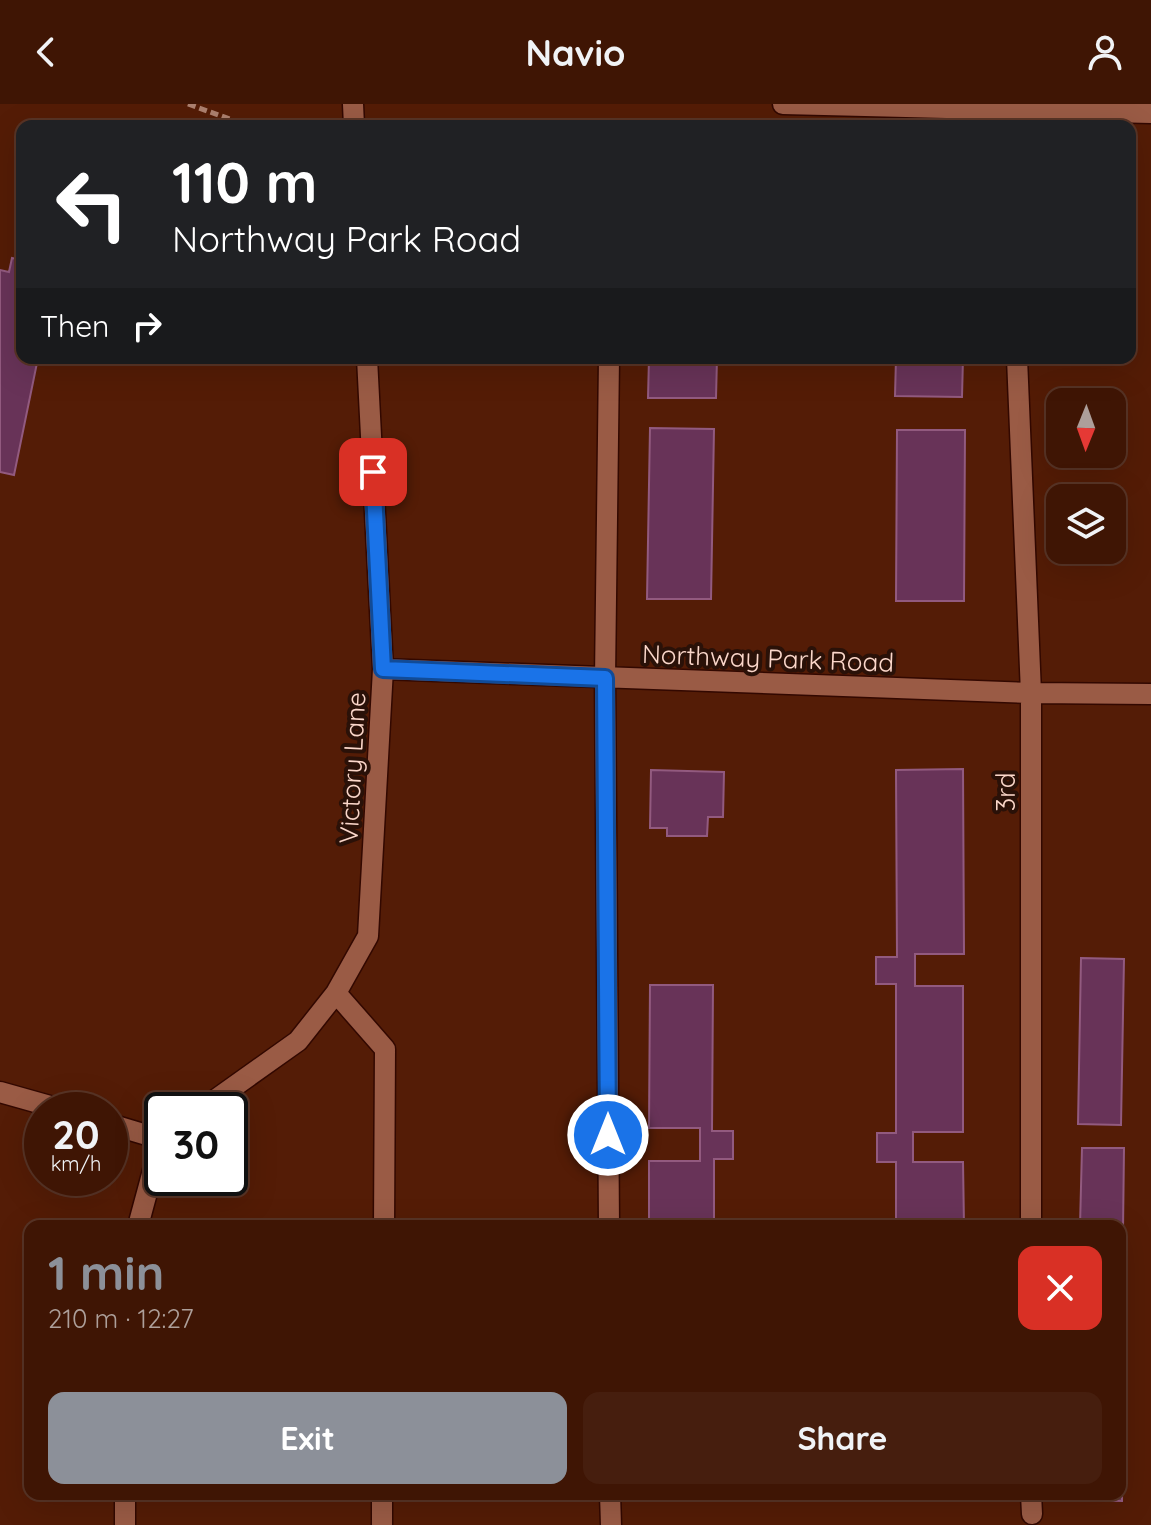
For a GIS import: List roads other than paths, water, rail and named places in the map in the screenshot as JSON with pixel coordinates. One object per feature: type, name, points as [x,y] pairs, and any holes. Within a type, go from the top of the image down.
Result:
[{"type":"street","points":[[783,104],[1151,113]]},
{"type":"street","name":"Victory Lane","points":[[226,1092],[298,1041],[336,993],[368,936],[383,669],[367,364]]},
{"type":"street","points":[[609,364],[605,678],[609,1220]]},
{"type":"street","name":"3rd","points":[[1017,364],[1031,693],[1031,1220]]},
{"type":"street","name":"Northway Park Road","points":[[383,669],[1031,693],[1151,694]]},
{"type":"street","points":[[336,993],[385,1049],[384,1220]]},
{"type":"street","points":[[0,1092],[24,1099]]},
{"type":"street","points":[[140,1220],[146,1196]]},
{"type":"street","points":[[125,1500],[125,1525]]},
{"type":"street","points":[[382,1500],[382,1525]]},
{"type":"street","points":[[610,1500],[611,1525]]}]
